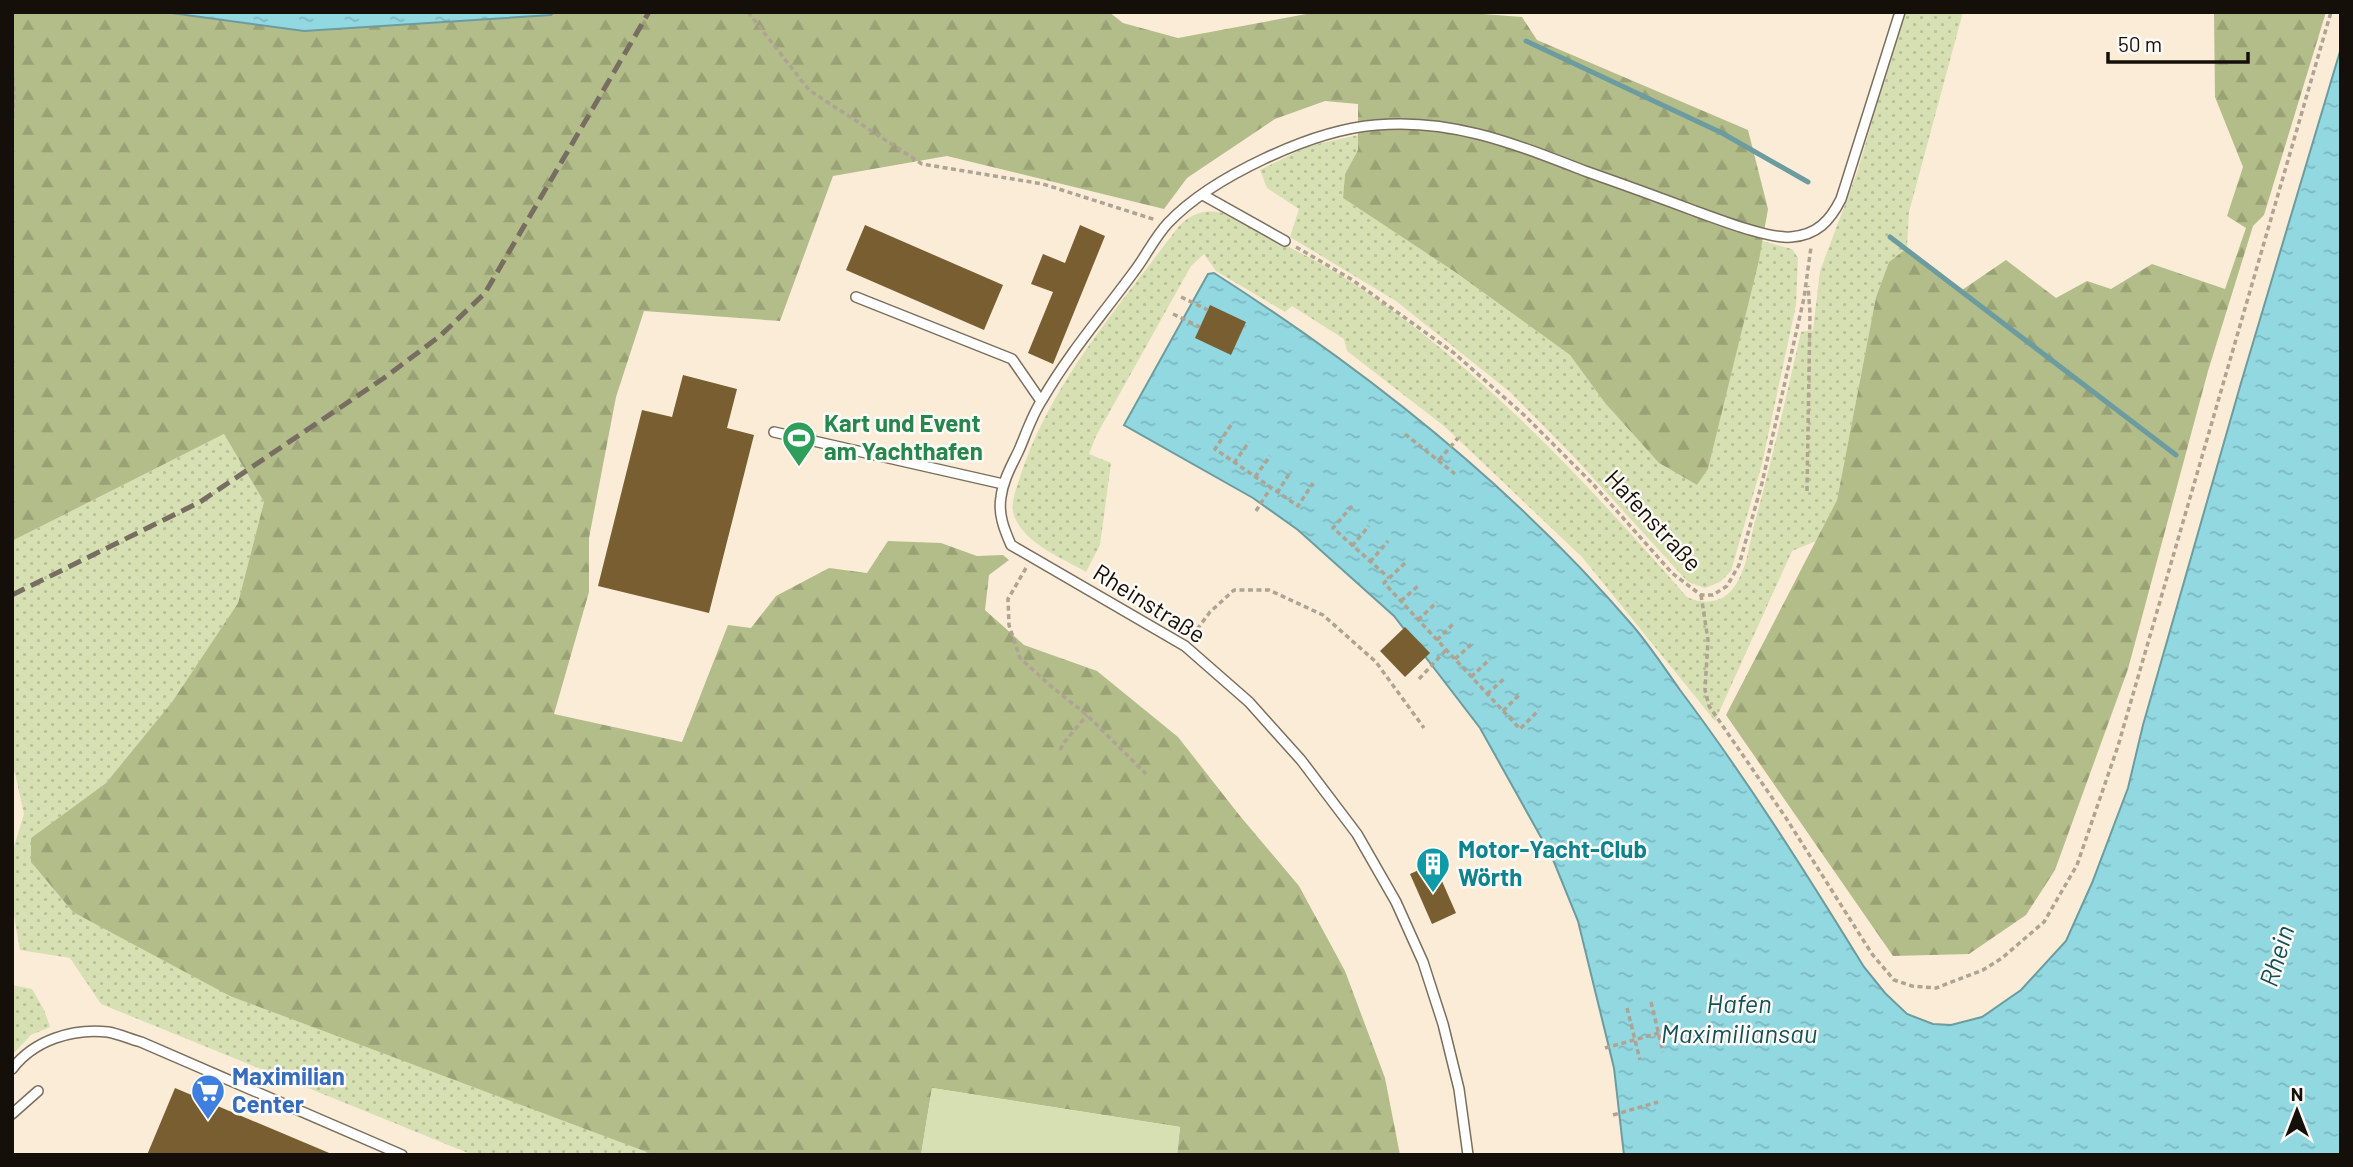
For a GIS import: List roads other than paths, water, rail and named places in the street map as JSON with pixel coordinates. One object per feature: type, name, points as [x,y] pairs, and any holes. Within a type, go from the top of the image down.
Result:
[{"type":"lane","name":"Rheinstraße","points":[[1468,1155],[1459,1089],[1443,1024],[1423,962],[1396,902],[1357,834],[1301,760],[1249,702],[1185,646],[1011,545],[1000,514],[1003,484],[1041,401],[1168,224],[1203,195],[1253,165],[1307,141],[1343,130],[1375,125],[1419,124],[1460,128],[1500,138],[1684,206],[1771,234],[1789,237],[1810,234],[1833,215],[1841,199],[1900,12]]},
{"type":"lane","points":[[1203,195],[1285,241]]},
{"type":"lane","points":[[856,298],[1012,359],[1041,401]]},
{"type":"lane","points":[[774,432],[1003,484]]},
{"type":"lane","points":[[12,1069],[32,1050],[64,1035],[88,1031],[111,1032],[141,1042],[402,1155]]},
{"type":"lane","points":[[12,1114],[38,1091]]},
{"type":"water","points":[[164,12],[554,12],[551,15],[304,31]]},
{"type":"water","points":[[2341,48],[2341,1155],[1624,1155],[1614,1068],[1578,921],[1552,857],[1480,728],[1394,616],[1298,530],[1253,498],[1124,425],[1208,274],[1214,273],[1272,311],[1383,391],[1489,479],[1539,526],[1587,575],[1651,650],[1752,792],[1864,967],[1885,993],[1907,1014],[1933,1024],[1951,1025],[1982,1017],[2021,990],[2066,941],[2092,883],[2128,788],[2143,725],[2241,383]]},
{"type":"waterway","points":[[1526,41],[1722,133],[1808,182]]},
{"type":"waterway","points":[[1890,237],[2176,455]]},
{"type":"railway","points":[[12,595],[200,502],[384,378],[440,336],[485,293],[649,12]]},
{"type":"place","name":"Kart und Event am Yachthafen","points":[[799,468]]},
{"type":"place","name":"Motor-Yacht-Club Wörth","points":[[1433,894]]},
{"type":"place","name":"Maximilian Center","points":[[208,1121]]},
{"type":"water label","name":"Rhein","points":[[2277,956]]},
{"type":"water label","name":"Hafen Maximiliansau","points":[[1739,1019]]}]
